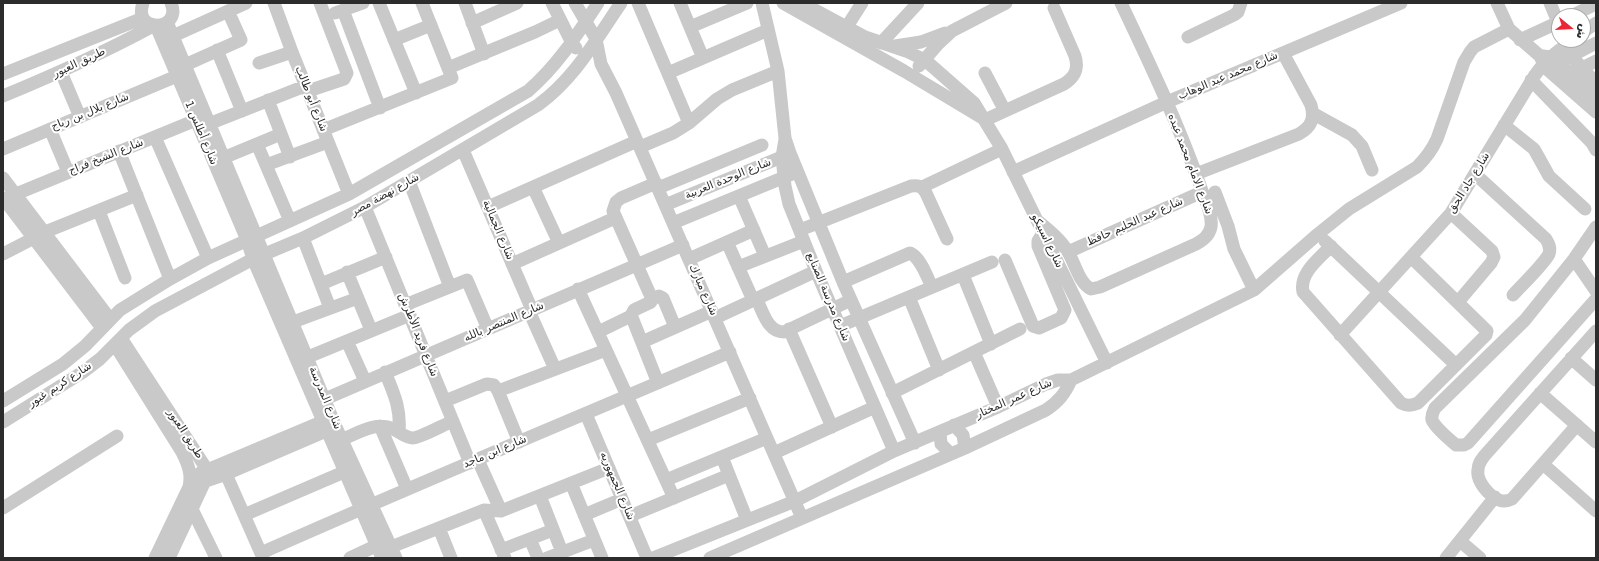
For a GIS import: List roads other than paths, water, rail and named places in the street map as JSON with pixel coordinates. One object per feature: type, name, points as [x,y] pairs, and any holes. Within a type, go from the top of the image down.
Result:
[{"type":"street","points":[[173,36],[246,3]]},
{"type":"street","name":"شارع أبو طالب","points":[[274,3],[306,89],[349,194]]},
{"type":"street","name":"شارع الشيخ فراج","points":[[16,194],[155,137],[242,111],[268,100],[344,79],[347,73],[320,3]]},
{"type":"street","points":[[326,16],[363,3]]},
{"type":"street","points":[[379,3],[416,93]]},
{"type":"street","points":[[323,130],[452,78],[422,3]]},
{"type":"street","points":[[465,3],[484,54]]},
{"type":"street","points":[[472,23],[517,3]]},
{"type":"street","points":[[552,3],[572,43],[584,57],[601,64]]},
{"type":"street","name":"شارع مبارك","points":[[575,3],[596,39],[601,64],[616,93],[802,518]]},
{"type":"street","name":"شارع نهضة مصر","points":[[106,324],[120,310],[170,279],[208,258],[349,194],[528,91],[540,81],[572,43],[598,3]]},
{"type":"street","name":"شارع نهضة مصر","points":[[118,341],[137,323],[155,312],[259,257],[303,238],[365,207],[463,150],[547,98],[568,79],[621,3]]},
{"type":"street","points":[[638,3],[689,123]]},
{"type":"street","points":[[680,3],[703,58]]},
{"type":"street","points":[[690,27],[747,3]]},
{"type":"street","name":"شارع مدرسة الصنايع","points":[[762,3],[778,71],[786,155],[784,177],[789,204],[832,309],[894,451]]},
{"type":"street","name":"شارع اسبيكو","points":[[783,3],[904,71],[985,120]]},
{"type":"street","name":"شارع اسبيكو","points":[[802,3],[846,28],[906,51],[925,60],[967,96],[980,111],[1002,149],[1107,363]]},
{"type":"street","points":[[846,28],[862,3]]},
{"type":"street","points":[[887,45],[918,3]]},
{"type":"street","points":[[887,45],[921,42],[960,26],[1006,3]]},
{"type":"street","name":"شارع الامام محمد عبده","points":[[1036,220],[1059,240],[1068,252],[1087,287],[1096,289],[1203,240],[1209,234],[1211,217],[1208,192],[1196,174],[1167,102],[1122,3]]},
{"type":"street","points":[[1188,37],[1234,15],[1238,12],[1241,3]]},
{"type":"street","name":"شارع محمد عبد الوهاب","points":[[1013,172],[1167,102],[1401,3]]},
{"type":"street","points":[[1497,3],[1509,29],[1520,40],[1596,97]]},
{"type":"street","points":[[148,16],[173,13],[173,4]]},
{"type":"street","points":[[985,120],[1064,84],[1071,80],[1076,72],[1077,64],[1075,56],[1054,8]]},
{"type":"street","points":[[343,10],[380,108]]},
{"type":"street","points":[[185,65],[241,40],[228,11]]},
{"type":"street","name":"شارع أطلس 1","points":[[148,16],[173,36],[185,65],[201,124],[223,158],[251,238]]},
{"type":"street","name":"شارع أطلس 1","points":[[148,16],[201,124],[251,238]]},
{"type":"street","name":"طريق العبور","points":[[3,96],[60,72],[125,41],[148,16]]},
{"type":"street","name":"طريق العبور","points":[[3,74],[148,16]]},
{"type":"street","points":[[448,68],[484,54],[560,20]]},
{"type":"street","points":[[394,40],[431,25]]},
{"type":"street","points":[[1520,40],[1551,25]]},
{"type":"street","points":[[904,71],[915,68],[925,60],[946,36],[960,26]]},
{"type":"street","points":[[1071,380],[1254,290],[1349,209],[1417,167],[1432,150],[1464,62],[1470,52],[1474,47],[1509,29]]},
{"type":"street","points":[[668,73],[768,30]]},
{"type":"street","points":[[1596,83],[1582,68],[1569,48],[1547,61],[1533,78],[1592,143],[1596,150]]},
{"type":"street","points":[[217,50],[242,111]]},
{"type":"street","points":[[259,63],[292,52]]},
{"type":"street","points":[[1196,174],[1307,130],[1312,122],[1314,114],[1311,105],[1283,53]]},
{"type":"street","points":[[1547,61],[1596,112]]},
{"type":"street","points":[[1582,68],[1596,61]]},
{"type":"street","points":[[488,207],[638,144],[674,133],[689,123],[717,99],[732,90],[778,71]]},
{"type":"street","points":[[60,72],[80,117]]},
{"type":"street","points":[[985,73],[1005,111]]},
{"type":"street","name":"شارع بلال بن رباح","points":[[3,149],[177,76]]},
{"type":"street","name":"شارع جاد الحق","points":[[1340,334],[1451,213],[1533,78]]},
{"type":"street","points":[[268,100],[290,157]]},
{"type":"street","points":[[1314,114],[1352,135],[1362,146],[1372,170]]},
{"type":"street","points":[[1504,125],[1534,149],[1549,176],[1585,209]]},
{"type":"street","points":[[50,129],[68,172]]},
{"type":"street","points":[[223,158],[281,134]]},
{"type":"street","points":[[155,137],[208,258]]},
{"type":"street","points":[[266,165],[328,142]]},
{"type":"street","points":[[257,144],[290,221]]},
{"type":"street","points":[[652,299],[615,218],[613,211],[616,202],[762,145]]},
{"type":"street","points":[[922,188],[1002,149]]},
{"type":"street","name":"شارع الجمالية","points":[[463,150],[512,264],[555,370]]},
{"type":"street","points":[[119,151],[170,279]]},
{"type":"street","name":"شارع مدرسة الصنايع","points":[[786,155],[798,172],[843,282],[915,443]]},
{"type":"street","name":"شارع الوحدة العربية","points":[[665,205],[786,155]]},
{"type":"street","name":"شارع الوحدة العربية","points":[[673,223],[798,172]]},
{"type":"street","points":[[1475,174],[1549,243],[1550,248],[1546,258],[1513,295]]},
{"type":"street","points":[[3,178],[16,194],[39,235]]},
{"type":"street","points":[[409,181],[450,287]]},
{"type":"street","points":[[738,267],[765,256],[802,236],[819,223],[911,186],[917,185],[922,188],[947,239]]},
{"type":"street","points":[[533,187],[559,243]]},
{"type":"street","points":[[1208,192],[1228,226],[1234,249],[1254,290]]},
{"type":"street","name":"شارع عبد الحليم حافظ","points":[[1068,252],[1208,192]]},
{"type":"street","points":[[3,254],[39,235],[137,195]]},
{"type":"street","points":[[739,196],[765,256]]},
{"type":"street","points":[[3,198],[39,235],[106,324]]},
{"type":"street","name":"شارع فريد الأطرش","points":[[365,207],[453,421],[501,511]]},
{"type":"street","points":[[99,210],[126,278]]},
{"type":"street","points":[[1451,213],[1492,251],[1494,257],[1491,263],[1458,302]]},
{"type":"street","points":[[512,264],[615,218]]},
{"type":"street","points":[[1596,227],[1574,259],[1525,320],[1435,408],[1432,413],[1432,419],[1435,424],[1456,445],[1464,446],[1468,443],[1596,299]]},
{"type":"street","points":[[689,259],[754,230]]},
{"type":"street","points":[[1005,260],[1033,326],[1039,328],[1061,318],[1064,313],[1064,307],[1038,246],[1038,241],[1043,233]]},
{"type":"street","points":[[1318,234],[1456,365]]},
{"type":"street","name":"شارع المدرسة","points":[[251,238],[329,424],[366,506],[388,548],[382,558]]},
{"type":"street","points":[[303,238],[330,308]]},
{"type":"street","points":[[727,242],[754,299],[773,330],[784,332],[851,300]]},
{"type":"street","name":"شارع المنتصر بالله","points":[[325,399],[683,245]]},
{"type":"street","points":[[1331,246],[1306,272],[1303,278],[1303,292],[1401,403],[1406,406],[1412,406],[1418,403],[1486,335],[1487,331],[1411,257]]},
{"type":"street","points":[[843,282],[910,253],[915,255],[932,287]]},
{"type":"street","name":"شارع المدرسة","points":[[259,257],[293,322],[308,357],[325,399],[329,424],[343,440],[350,470]]},
{"type":"street","points":[[321,284],[386,257]]},
{"type":"street","points":[[1574,259],[1596,291]]},
{"type":"street","points":[[840,326],[992,262]]},
{"type":"street","points":[[642,342],[675,327],[754,299],[816,271]]},
{"type":"street","points":[[347,272],[371,330]]},
{"type":"street","points":[[963,274],[991,344]]},
{"type":"street","points":[[308,357],[371,330],[450,287],[468,280],[488,328]]},
{"type":"street","points":[[578,290],[674,498]]},
{"type":"street","points":[[598,332],[631,316],[634,310],[651,302],[652,299],[659,296],[663,298],[675,327]]},
{"type":"street","points":[[909,297],[938,370]]},
{"type":"street","points":[[293,322],[358,298]]},
{"type":"street","points":[[631,315],[658,383]]},
{"type":"street","name":"شارع كريم غبور","points":[[5,396],[63,364],[85,346],[106,324]]},
{"type":"street","points":[[789,329],[832,427]]},
{"type":"street","points":[[892,392],[1020,329]]},
{"type":"street","points":[[1577,425],[1512,499],[1500,501],[1483,486],[1479,479],[1477,470],[1480,462],[1596,331]]},
{"type":"street","name":"طريق العبور","points":[[118,341],[204,463],[206,476]]},
{"type":"street","name":"طريق العبور","points":[[118,341],[182,452],[188,464],[190,482]]},
{"type":"street","name":"شارع كريم غبور","points":[[3,422],[83,372],[118,341]]},
{"type":"street","points":[[347,341],[365,381]]},
{"type":"street","points":[[498,391],[606,350]]},
{"type":"street","name":"شارع ابن ماجد","points":[[262,556],[366,506],[730,352]]},
{"type":"street","points":[[974,352],[998,407]]},
{"type":"street","points":[[1572,358],[1596,380]]},
{"type":"street","points":[[385,372],[398,405],[400,419],[399,432]]},
{"type":"street","name":"شارع عمر المختار","points":[[653,558],[795,501],[894,451],[998,407],[1046,384],[1058,380],[1071,380],[1065,393],[1056,403],[1046,410],[965,448],[710,558]]},
{"type":"street","points":[[445,401],[487,384],[494,385],[498,391],[519,442]]},
{"type":"street","points":[[1540,393],[1577,425],[1594,436]]},
{"type":"street","points":[[648,440],[750,398]]},
{"type":"street","points":[[774,454],[875,407]]},
{"type":"street","name":"شارع الجمهوريه","points":[[586,414],[647,558]]},
{"type":"street","points":[[343,440],[367,429],[380,426],[390,428],[411,438],[415,438],[453,421]]},
{"type":"street","points":[[206,476],[226,474],[329,424]]},
{"type":"street","points":[[155,558],[190,482],[329,424]]},
{"type":"street","points":[[380,426],[407,489]]},
{"type":"street","points":[[954,426],[963,435],[965,448]]},
{"type":"street","points":[[940,432],[941,444],[951,454]]},
{"type":"street","points":[[3,508],[117,436]]},
{"type":"street","points":[[666,480],[767,438]]},
{"type":"street","points":[[722,457],[747,520]]},
{"type":"street","points":[[1543,464],[1596,511]]},
{"type":"street","points":[[350,558],[388,548],[484,510],[501,511],[609,468]]},
{"type":"street","points":[[244,515],[350,470]]},
{"type":"street","points":[[226,474],[262,556]]},
{"type":"street","points":[[630,516],[729,475]]},
{"type":"street","points":[[169,558],[206,476]]},
{"type":"street","points":[[571,483],[602,558]]},
{"type":"street","points":[[540,496],[562,552]]},
{"type":"street","points":[[1446,558],[1495,497]]},
{"type":"street","points":[[584,515],[622,499]]},
{"type":"street","points":[[192,508],[216,558]]},
{"type":"street","points":[[484,510],[503,554],[530,539],[554,530]]},
{"type":"street","points":[[439,528],[451,558]]},
{"type":"street","points":[[530,539],[538,558]]},
{"type":"street","points":[[547,558],[594,540]]},
{"type":"street","points":[[1460,541],[1480,558]]}]
